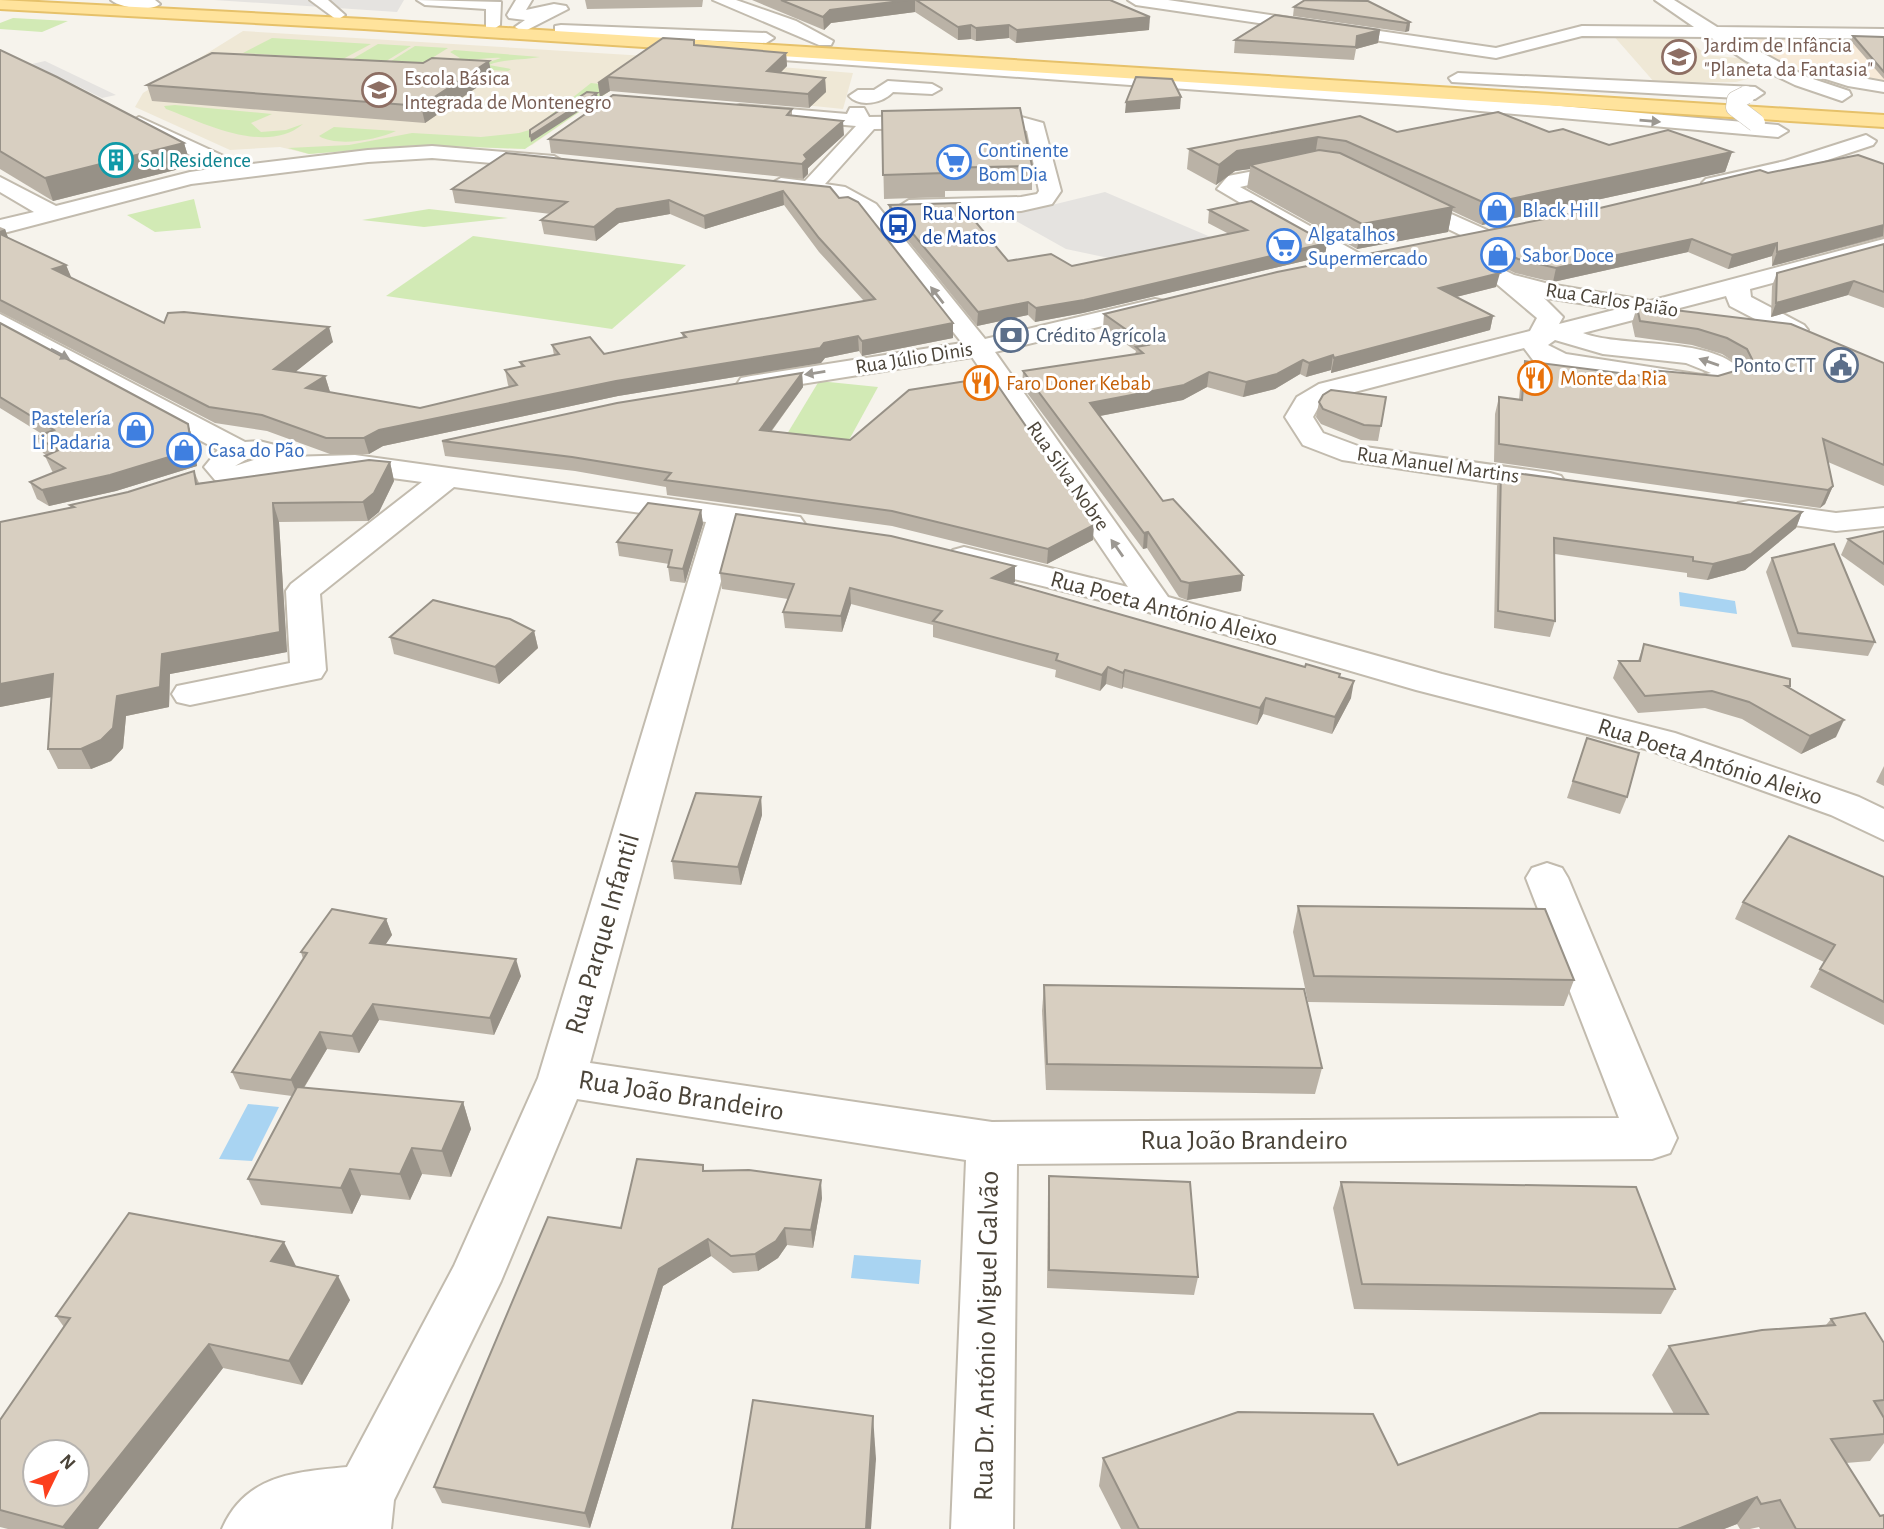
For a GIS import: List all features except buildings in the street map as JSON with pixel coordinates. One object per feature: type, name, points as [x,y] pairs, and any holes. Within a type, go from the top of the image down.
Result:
[{"type":"main road","points":[[79,0],[523,27],[555,32]]},
{"type":"main road","points":[[0,4],[1882,102]]},
{"type":"street","points":[[120,0],[152,4]]},
{"type":"street","points":[[318,0],[337,15]]},
{"type":"street","points":[[415,0],[415,4],[425,6],[471,6],[484,10],[486,25]]},
{"type":"street","points":[[425,0],[495,5],[486,25]]},
{"type":"street","points":[[523,27],[560,9],[549,8],[531,17],[515,15],[524,0]]},
{"type":"street","points":[[1136,0],[1496,53],[1514,52],[1556,35],[1582,31],[1713,33],[1845,51],[1884,34]]},
{"type":"street","points":[[1663,0],[1752,57],[1801,81],[1850,96],[1882,102]]},
{"type":"street","points":[[718,7],[763,24],[752,28],[570,14],[558,15],[548,24],[555,32],[806,58],[1423,100],[1812,137],[1875,140]]},
{"type":"street","points":[[718,7],[798,28],[825,41]]},
{"type":"street","points":[[769,38],[789,34],[798,28]]},
{"type":"street","points":[[555,32],[769,38],[1316,71],[1850,96]]},
{"type":"street","points":[[1798,44],[1845,51],[1882,102],[1827,75],[1798,44]]},
{"type":"street","points":[[1752,57],[1768,72],[1770,80],[1763,92],[1737,100],[1735,107],[1756,123],[1781,132],[1794,145],[1791,154],[1770,169],[1757,173]]},
{"type":"street","points":[[806,58],[853,66],[860,75],[860,112]]},
{"type":"street","points":[[860,75],[869,70],[904,65]]},
{"type":"street","points":[[860,112],[916,104],[935,90],[1013,83],[1004,94]]},
{"type":"street","points":[[811,187],[860,112],[888,86],[954,90]]},
{"type":"street","points":[[717,109],[860,112],[1026,122],[1036,127],[1050,191],[1044,199],[1021,204],[868,209]]},
{"type":"street","points":[[122,115],[238,171]]},
{"type":"street","points":[[1690,188],[1757,173],[1875,140]]},
{"type":"street","points":[[525,159],[549,143]]},
{"type":"street","points":[[0,228],[190,178],[368,156],[432,152],[578,164]]},
{"type":"street","points":[[1315,165],[1235,180],[1228,190],[1366,258],[1323,266]]},
{"type":"street","points":[[757,181],[837,192],[868,209],[979,348]]},
{"type":"street","points":[[0,183],[52,213]]},
{"type":"street","points":[[1378,187],[1479,235]]},
{"type":"street","points":[[1448,242],[1506,230]]},
{"type":"street","name":"Rua Manuel Martins","points":[[1573,485],[1352,454],[1313,439],[1299,417],[1307,403],[1329,390],[1548,335],[1588,343],[1656,307],[1879,251]]},
{"type":"street","name":"Rua Carlos Paião","points":[[1475,263],[1524,285],[1795,330]]},
{"type":"street","points":[[1500,275],[1517,293],[1541,306],[1550,317],[1548,335],[1535,346],[1542,354],[1588,343],[1599,316],[1591,306],[1565,293]]},
{"type":"street","name":"Rua Carlos Paião","points":[[1737,286],[1739,301],[1820,341]]},
{"type":"street","name":"Rua Júlio Dinis","points":[[725,388],[979,348],[1183,299]]},
{"type":"street","points":[[0,321],[220,467],[241,476],[258,473],[272,466],[433,466],[814,528]]},
{"type":"street","name":"Rua Silva Nobre","points":[[979,348],[1156,604]]},
{"type":"street","points":[[190,694],[308,670],[303,591],[433,466]]},
{"type":"street","points":[[1725,506],[1836,522],[1884,517]]},
{"type":"street","name":"Rua Parque Infantil","points":[[362,1513],[474,1281],[562,1078],[724,515]]},
{"type":"street","name":"Rua Poeta António Aleixo","points":[[931,549],[1156,604],[1429,682],[1662,741],[1845,806],[1884,826]]},
{"type":"street","name":"Rua João Brandeiro","points":[[562,1078],[992,1143],[1652,1138],[1547,878]]},
{"type":"street","name":"Rua Dr. António Miguel Galvão","points":[[982,1529],[992,1143]]},
{"type":"street","points":[[253,1529],[288,1503],[362,1513]]},
{"type":"shaded area","points":[[214,0],[404,0],[397,12]]},
{"type":"shaded area","name":"Escola Básica Integrada de Montenegro","points":[[243,31],[646,56],[853,73],[843,109],[617,86],[532,145],[520,149],[420,145],[309,154],[280,147],[230,150],[135,107],[143,93]]},
{"type":"shaded area","name":"Jardim de Infância \"Planeta da Fantasia\"","points":[[1612,34],[1680,35],[1707,55],[1747,59],[1755,73],[1751,78],[1736,82],[1655,83]]},
{"type":"shaded area","points":[[1751,38],[1884,38],[1884,94],[1802,77],[1784,70],[1747,44]]},
{"type":"shaded area","points":[[45,61],[116,95],[102,98],[32,64]]},
{"type":"shaded area","points":[[1105,192],[1220,241],[1137,264],[1066,249],[1007,216]]},
{"type":"green space","points":[[13,18],[68,21],[42,32],[0,29],[0,23]]},
{"type":"green space","points":[[272,38],[371,44],[343,59],[243,53]]},
{"type":"green space","points":[[378,44],[411,46],[383,63],[349,61]]},
{"type":"green space","points":[[415,46],[448,48],[421,65],[388,63]]},
{"type":"green space","points":[[454,50],[540,57],[494,63],[489,65],[511,69],[490,70],[486,63],[501,58],[455,60],[460,58],[450,52]]},
{"type":"green space","points":[[591,83],[617,86],[525,149],[420,145],[309,154],[288,148],[349,145],[412,133],[481,137],[519,133],[533,129]]},
{"type":"green space","points":[[164,106],[272,114],[251,123],[261,132],[286,130],[303,124],[288,133],[272,137],[254,137],[217,129]]},
{"type":"green space","points":[[334,127],[396,131],[379,137],[346,142],[319,136]]},
{"type":"green space","points":[[194,199],[201,228],[155,232],[127,215]]},
{"type":"green space","points":[[429,209],[508,218],[424,227],[362,220]]},
{"type":"green space","points":[[473,236],[686,265],[612,329],[386,296]]},
{"type":"green space","points":[[819,381],[878,387],[843,451],[781,444]]},
{"type":"water","points":[[1679,592],[1735,601],[1737,614],[1680,606]]},
{"type":"water","points":[[248,1104],[279,1107],[252,1161],[219,1159]]},
{"type":"water","points":[[854,1255],[921,1260],[919,1284],[851,1278]]},
{"type":"place","name":"Jardim de Infância \"Planeta da Fantasia\"","points":[[1679,57]]},
{"type":"place","name":"Escola Básica Integrada de Montenegro","points":[[379,90]]},
{"type":"place","name":"Sol Residence","points":[[116,160]]},
{"type":"place","name":"Continente Bom Dia","points":[[954,162]]},
{"type":"place","name":"Black Hill","points":[[1497,210]]},
{"type":"place","name":"Rua Norton de Matos","points":[[898,225]]},
{"type":"place","name":"Algatalhos Supermercado","points":[[1284,246]]},
{"type":"place","name":"Sabor Doce","points":[[1498,255]]},
{"type":"place","name":"Crédito Agrícola","points":[[1011,335]]},
{"type":"place","name":"Ponto CTT","points":[[1841,365]]},
{"type":"place","name":"Monte da Ria","points":[[1535,378]]},
{"type":"place","name":"Faro Doner Kebab","points":[[981,383]]},
{"type":"place","name":"Pastelería Li Padaria","points":[[136,430]]},
{"type":"place","name":"Casa do Pão","points":[[184,450]]}]
